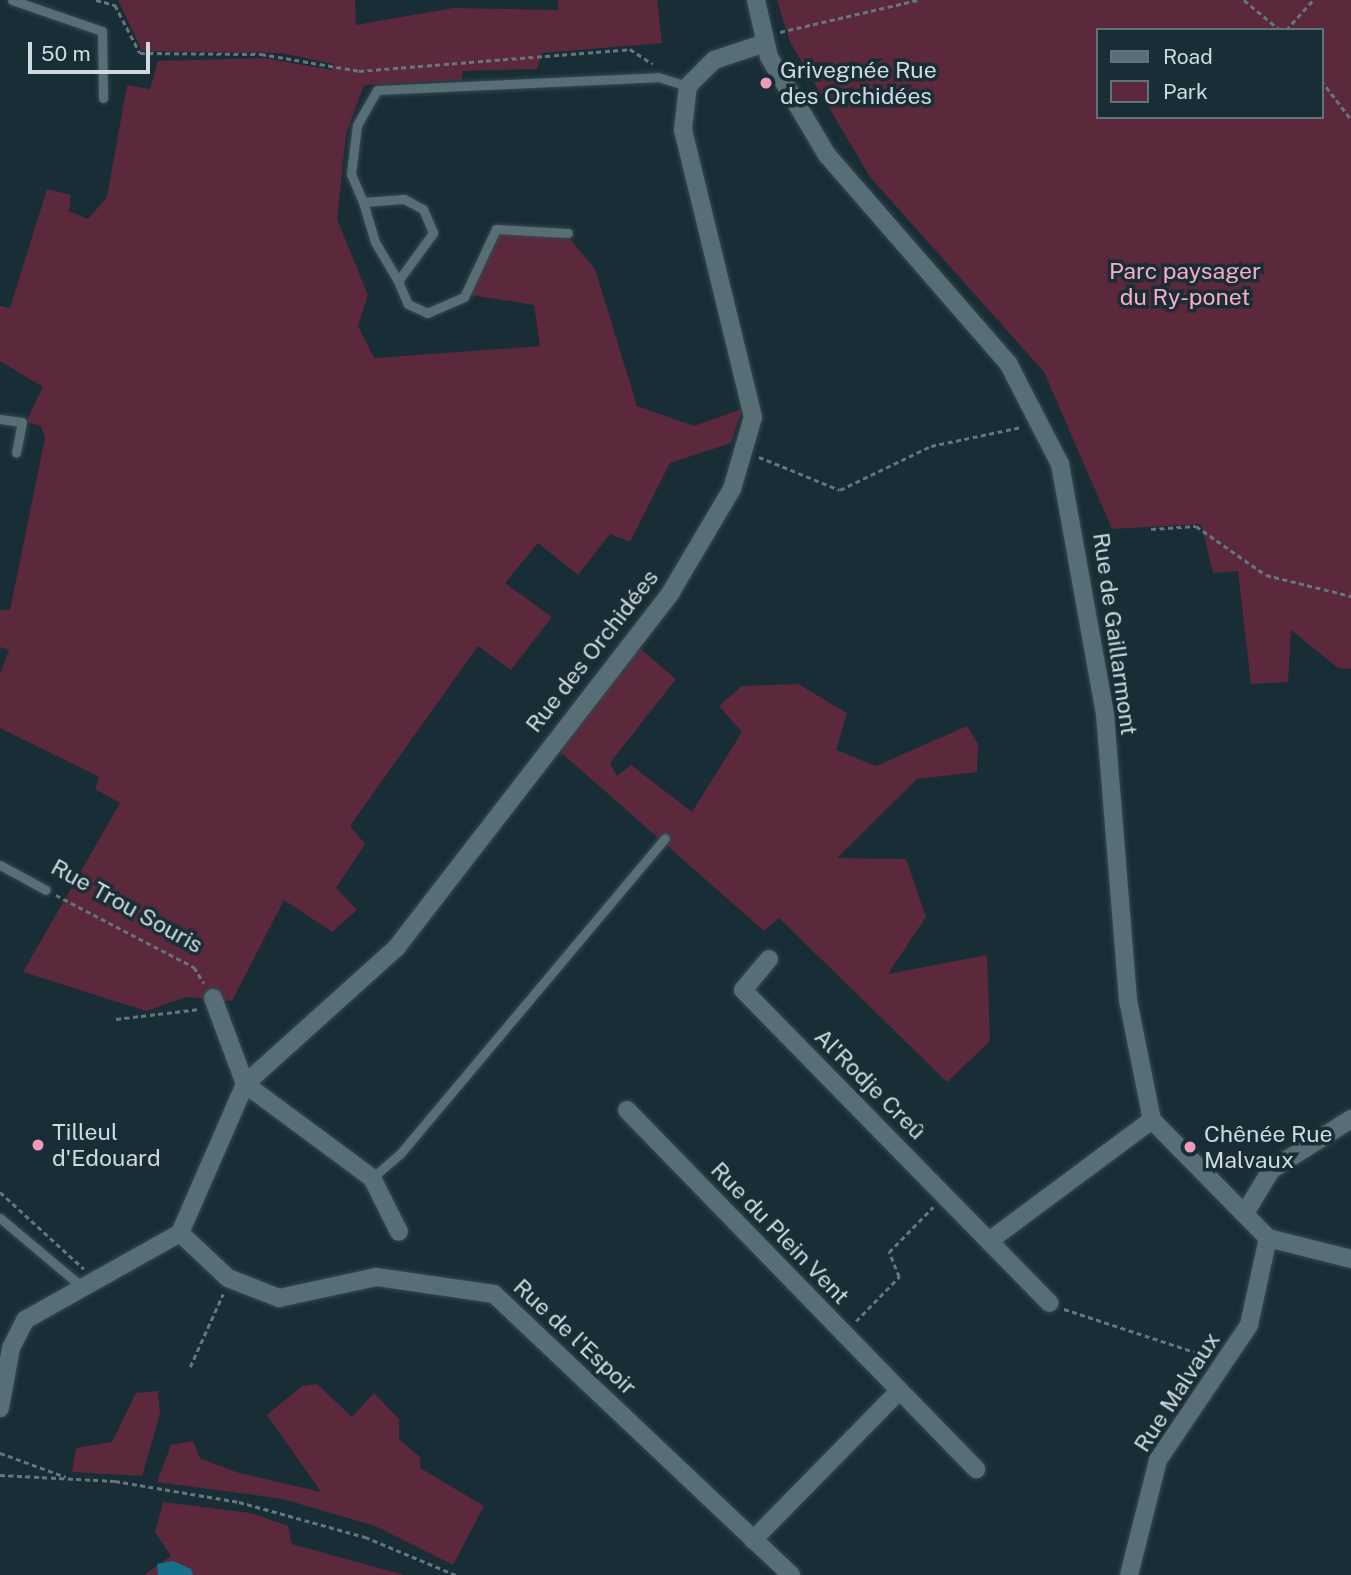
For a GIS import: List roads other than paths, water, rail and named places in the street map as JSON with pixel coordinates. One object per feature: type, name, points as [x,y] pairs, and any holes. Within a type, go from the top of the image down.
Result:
[{"type":"street","name":"Rue de Gaillarmont","points":[[756,0],[764,39],[827,155],[1008,363],[1042,423],[1065,478],[1097,660],[1128,1000],[1152,1120],[1202,1178],[1245,1213],[1268,1238]]},
{"type":"street","points":[[688,86],[714,60],[764,39]]},
{"type":"street","name":"Rue des Orchidées","points":[[180,1233],[244,1084],[397,947],[671,592],[732,489],[753,416],[683,129],[688,86]]},
{"type":"street","name":"Al'Rodje Creû","points":[[769,959],[743,990],[1049,1304]]},
{"type":"street","points":[[215,1003],[244,1084],[372,1178],[399,1233]]},
{"type":"street","name":"Rue du Plein Vent","points":[[627,1110],[976,1469]]},
{"type":"street","points":[[1245,1213],[1271,1170],[1351,1119]]},
{"type":"street","points":[[989,1241],[1152,1120]]},
{"type":"street","points":[[0,1408],[17,1330],[88,1282],[180,1233]]},
{"type":"street","name":"Rue de l'Espoir","points":[[180,1233],[230,1279],[279,1298],[376,1277],[494,1294],[791,1575]]},
{"type":"street","points":[[1268,1238],[1351,1259]]},
{"type":"street","name":"Rue Malvaux","points":[[1129,1575],[1158,1460],[1227,1362],[1257,1305],[1268,1238]]},
{"type":"street","points":[[753,1540],[899,1391]]},
{"type":"lane","points":[[12,0],[102,30],[103,98]]},
{"type":"lane","points":[[568,233],[496,229],[464,297],[427,313],[408,303],[375,242],[351,174],[357,124],[377,90],[658,77],[688,86]]},
{"type":"lane","points":[[363,202],[404,199],[423,209],[433,233],[398,281]]},
{"type":"lane","points":[[0,419],[22,422],[16,452]]},
{"type":"lane","points":[[372,1178],[400,1154],[665,838]]},
{"type":"lane","name":"Rue Trou Souris","points":[[0,866],[46,890]]},
{"type":"lane","points":[[0,1217],[88,1282]]},
{"type":"water","points":[[173,1561],[191,1569],[193,1575],[158,1575],[157,1564]]},
{"type":"place","name":"Grivegnée Rue des Orchidées","points":[[766,83]]},
{"type":"place","name":"Tilleul d'Edouard","points":[[38,1145]]},
{"type":"place","name":"Chênée Rue Malvaux","points":[[1190,1147]]},
{"type":"park label","name":"Parc paysager du Ry-ponet","points":[[1185,284]]}]
